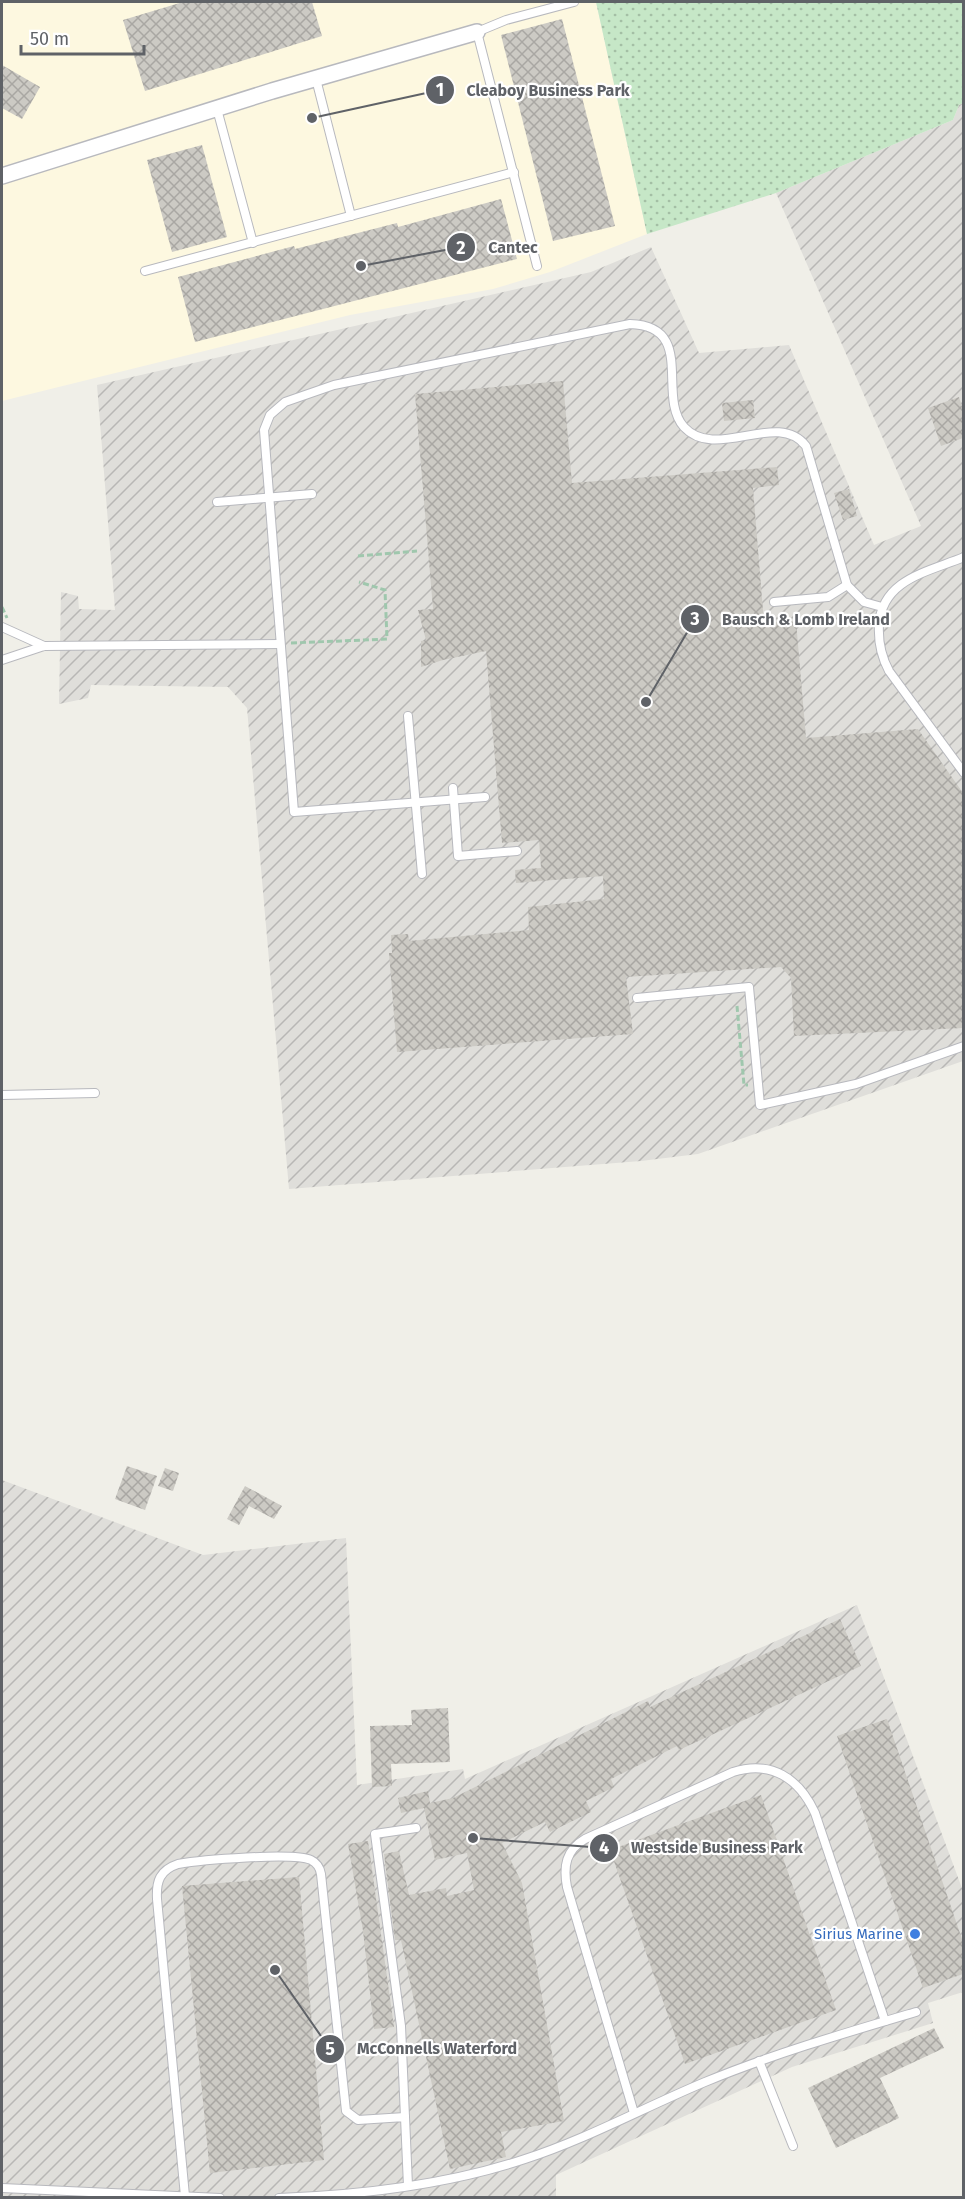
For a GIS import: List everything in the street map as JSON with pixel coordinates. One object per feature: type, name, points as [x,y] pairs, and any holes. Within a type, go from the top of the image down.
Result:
[{"type":"street","points":[[2,176],[477,32]]},
{"type":"lane","points":[[537,266],[477,32],[500,22],[574,2]]},
{"type":"lane","points":[[316,79],[351,216]]},
{"type":"lane","points":[[217,109],[252,243]]},
{"type":"lane","points":[[145,272],[514,172]]},
{"type":"lane","points":[[485,797],[294,812],[264,430],[270,415],[285,402],[349,380],[630,324],[641,324],[654,329],[668,345],[676,413],[685,428],[712,440],[778,432],[800,439],[806,446],[847,585],[864,602],[882,607]]},
{"type":"lane","points":[[217,502],[312,494]]},
{"type":"lane","points":[[963,557],[902,583],[886,597],[882,607],[879,633],[883,659],[896,682],[924,716],[963,773]]},
{"type":"lane","points":[[774,602],[828,597],[847,585]]},
{"type":"lane","points":[[2,627],[44,646]]},
{"type":"lane","points":[[2,660],[44,646],[280,644]]},
{"type":"lane","points":[[408,716],[422,874]]},
{"type":"lane","points":[[453,788],[458,856],[517,851]]},
{"type":"lane","points":[[637,998],[749,987],[760,1105],[856,1084],[963,1046]]},
{"type":"lane","points":[[2,1095],[94,1093]]},
{"type":"lane","points":[[634,2113],[567,1887],[565,1869],[567,1856],[574,1846],[585,1839],[733,1772],[751,1768],[777,1771],[797,1785],[810,1802],[885,2021]]},
{"type":"lane","points":[[408,2186],[401,2026],[375,1834],[416,1828]]},
{"type":"lane","points":[[185,2196],[157,1899],[159,1879],[172,1866],[185,1863],[289,1857],[303,1857],[315,1863],[321,1875],[346,2111],[358,2120],[405,2117]]},
{"type":"lane","points":[[279,2198],[335,2195],[408,2186],[525,2160],[759,2061],[916,2012]]},
{"type":"lane","points":[[759,2061],[793,2146]]},
{"type":"lane","points":[[2,2188],[220,2198]]},
{"type":"path","points":[[357,556],[417,551]]},
{"type":"path","points":[[280,644],[387,639],[386,590],[359,582]]},
{"type":"shaded area","points":[[2,2],[596,2],[647,234],[550,272],[493,289],[350,315],[2,401]]},
{"type":"shaded area","points":[[963,103],[963,1061],[698,1154],[641,1161],[289,1189],[247,708],[228,687],[91,685],[88,698],[59,704],[61,592],[78,596],[79,609],[115,610],[97,385],[591,272],[651,247],[699,353],[789,345],[874,545],[921,526],[776,193],[953,120],[959,105]]},
{"type":"shaded area","points":[[2,1480],[203,1555],[346,1538],[357,1785],[463,1769],[465,1779],[857,1605],[963,1891],[963,1992],[928,2003],[933,2023],[792,2067],[556,2175],[556,2197],[2,2197]]},
{"type":"green space","points":[[596,2],[963,2],[963,103],[959,105],[953,120],[776,193],[647,234]]},
{"type":"building","points":[[183,2],[312,2],[322,36],[145,91],[123,20]]},
{"type":"building","points":[[562,19],[615,226],[553,241],[501,35]]},
{"type":"building","points":[[2,65],[40,87],[22,119],[2,108]]},
{"type":"building","points":[[202,145],[227,237],[172,252],[147,160]]},
{"type":"building","points":[[501,199],[517,259],[195,342],[178,277],[294,246],[295,249],[397,223],[398,227]]},
{"type":"building","points":[[563,381],[572,483],[777,467],[779,485],[753,488],[764,623],[796,621],[806,738],[918,729],[963,793],[963,1028],[794,1036],[791,978],[781,967],[626,977],[633,1034],[397,1052],[389,953],[392,953],[391,935],[408,934],[409,941],[529,930],[528,907],[604,899],[603,876],[516,883],[515,870],[541,868],[539,840],[502,843],[486,651],[421,667],[421,641],[426,640],[418,610],[433,609],[415,394]]},
{"type":"building","points":[[959,397],[963,410],[963,438],[941,446],[928,408]]},
{"type":"building","points":[[753,400],[755,418],[724,421],[722,403]]},
{"type":"building","points":[[849,489],[857,516],[843,520],[834,493]]},
{"type":"building","points":[[127,1466],[157,1476],[145,1510],[115,1499]]},
{"type":"building","points":[[165,1468],[179,1473],[173,1491],[158,1486]]},
{"type":"building","points":[[245,1486],[282,1506],[274,1519],[249,1506],[239,1525],[227,1519]]},
{"type":"building","points":[[840,1619],[861,1666],[679,1750],[677,1746],[611,1779],[614,1787],[586,1801],[591,1812],[550,1832],[545,1822],[502,1843],[522,1883],[564,2121],[501,2132],[506,2157],[450,2169],[401,1940],[395,1940],[384,1854],[399,1851],[409,1895],[446,1888],[447,1896],[474,1890],[467,1853],[435,1860],[424,1808],[401,1813],[398,1798],[428,1791],[430,1803],[453,1798],[648,1701],[650,1707]]},
{"type":"building","points":[[448,1708],[450,1762],[391,1764],[392,1786],[372,1787],[370,1726],[412,1725],[411,1710]]},
{"type":"building","points":[[887,1719],[963,1942],[963,1974],[923,1988],[837,1736]]},
{"type":"building","points":[[761,1795],[836,2010],[685,2064],[610,1850]]},
{"type":"building","points":[[368,1841],[394,2027],[374,2029],[363,1931],[348,1844]]},
{"type":"building","points":[[299,1877],[324,2160],[210,2173],[182,1886]]},
{"type":"building","points":[[934,2028],[944,2048],[880,2078],[899,2118],[836,2148],[808,2088]]},
{"type":"place","name":"Cleaboy Business Park","points":[[312,118]]},
{"type":"place","name":"Cantec","points":[[361,266]]},
{"type":"place","name":"Bausch & Lomb Ireland","points":[[646,702]]},
{"type":"place","name":"Westside Business Park","points":[[473,1838]]},
{"type":"place","name":"Sirius Marine","points":[[915,1934]]},
{"type":"place","name":"McConnells Waterford","points":[[275,1970]]}]
